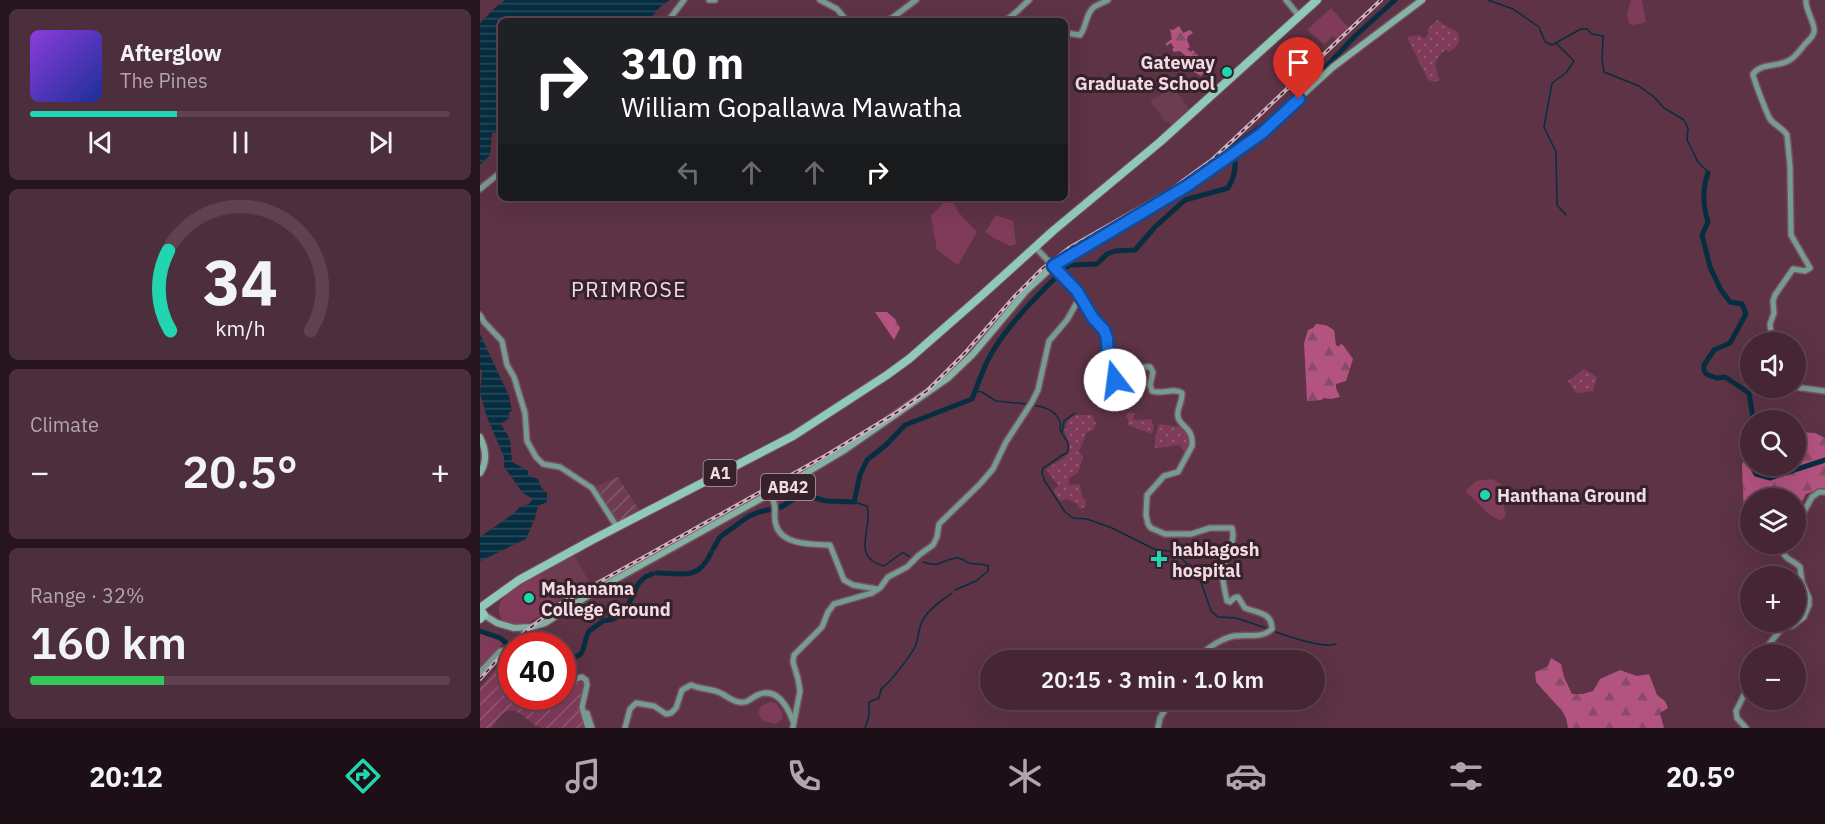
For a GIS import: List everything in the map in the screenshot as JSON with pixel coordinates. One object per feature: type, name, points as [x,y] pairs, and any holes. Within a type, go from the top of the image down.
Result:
[{"type":"highway","name":"A1","points":[[481,614],[495,596],[519,580],[777,444],[865,391],[909,359],[1035,247],[1160,142],[1317,0]]},
{"type":"main road","name":"AB42","points":[[481,614],[508,627],[541,625],[600,588],[773,498],[848,452],[946,384],[985,346],[1025,296],[1057,270],[1068,256],[1181,190],[1235,152],[1270,126],[1333,67],[1422,0]]},
{"type":"main road","points":[[480,437],[486,452],[480,473]]},
{"type":"street","points":[[670,18],[684,0]]},
{"type":"street","points":[[709,0],[715,0]]},
{"type":"street","points":[[820,0],[837,9],[844,18]]},
{"type":"street","points":[[892,18],[916,0]]},
{"type":"street","points":[[1010,18],[1029,0]]},
{"type":"street","points":[[1068,33],[1080,35],[1085,29],[1091,9],[1108,0]]},
{"type":"street","points":[[1286,0],[1299,16]]},
{"type":"street","points":[[1771,332],[1770,324],[1774,313],[1773,301],[1784,281],[1793,269],[1805,271],[1810,268],[1791,235],[1787,135],[1771,121],[1759,89],[1752,79],[1753,74],[1759,68],[1787,62],[1810,39],[1814,28],[1807,11],[1806,0]]},
{"type":"street","points":[[480,189],[498,174]]},
{"type":"street","points":[[1035,247],[1083,298],[1093,318],[1104,330],[1112,377],[1120,380],[1138,368],[1150,367],[1153,372],[1150,385],[1152,391],[1159,393],[1181,391],[1183,398],[1178,411],[1178,419],[1189,430],[1192,446],[1179,470],[1164,476],[1149,491],[1146,521],[1151,528],[1165,534],[1191,534],[1214,527],[1232,528],[1231,549],[1223,569],[1227,601],[1230,602],[1238,597],[1245,608],[1264,613],[1271,620],[1271,630],[1251,637],[1232,636],[1206,650]]},
{"type":"street","points":[[793,724],[800,691],[793,662],[794,655],[822,627],[834,604],[872,593],[888,577],[907,567],[933,545],[939,524],[993,469],[1006,442],[1038,390],[1048,341],[1083,298]]},
{"type":"street","points":[[480,315],[502,341],[507,365],[520,392],[525,413],[527,441],[532,451],[541,462],[560,466],[592,488],[616,527]]},
{"type":"street","points":[[1806,390],[1825,391]]},
{"type":"street","points":[[1806,509],[1815,494],[1825,492]]},
{"type":"street","points":[[773,498],[776,525],[781,533],[798,542],[830,545],[844,580],[853,585],[877,589]]},
{"type":"street","points":[[1769,644],[1783,627],[1792,626],[1804,617],[1809,605],[1800,567],[1785,554]]},
{"type":"street","points":[[480,672],[498,653]]},
{"type":"street","points":[[576,679],[582,677],[586,680],[582,707],[588,728]]},
{"type":"street","points":[[625,728],[630,709],[636,703],[654,706],[666,714],[671,713],[676,708],[682,690],[691,685],[702,690],[717,691],[741,703],[759,694],[768,693],[781,699],[793,724]]},
{"type":"street","points":[[1740,703],[1736,711],[1737,718],[1746,728]]},
{"type":"street","points":[[582,707],[592,728]]},
{"type":"street","points":[[1158,728],[1165,710]]},
{"type":"shaded area","points":[[1631,0],[1642,0],[1646,22],[1629,24],[1627,13]]},
{"type":"shaded area","points":[[1331,8],[1349,28],[1337,40],[1333,36],[1324,44],[1307,30]]},
{"type":"shaded area","points":[[1437,20],[1457,32],[1459,38],[1454,48],[1449,52],[1446,50],[1439,56],[1436,67],[1440,80],[1434,82],[1428,80],[1407,37],[1420,35],[1424,39],[1429,33],[1427,30]]},
{"type":"shaded area","points":[[1173,87],[1191,111],[1174,129],[1150,101]]},
{"type":"shaded area","points":[[945,201],[953,201],[958,212],[977,232],[958,265],[937,250],[931,216]]},
{"type":"shaded area","points":[[996,215],[1013,221],[1016,244],[1010,246],[985,232]]},
{"type":"shaded area","points":[[1584,369],[1597,377],[1593,391],[1576,393],[1568,381]]},
{"type":"shaded area","points":[[1128,413],[1135,413],[1133,419],[1151,419],[1154,426],[1152,434],[1128,425],[1126,416]]},
{"type":"shaded area","points":[[1076,415],[1092,415],[1096,424],[1093,430],[1087,432],[1079,451],[1083,457],[1078,473],[1069,478],[1069,485],[1080,484],[1086,506],[1080,509],[1077,504],[1067,499],[1060,501],[1053,491],[1058,486],[1046,469],[1064,458],[1070,451],[1064,430],[1068,420]]},
{"type":"shaded area","points":[[1159,424],[1186,428],[1192,445],[1184,452],[1180,445],[1155,448]]},
{"type":"shaded area","points":[[618,477],[641,513],[617,525],[593,487]]},
{"type":"shaded area","name":"Hanthana Ground","points":[[1492,479],[1501,484],[1506,515],[1501,521],[1489,514],[1465,491],[1476,481]]},
{"type":"shaded area","points":[[574,555],[590,583],[558,604],[541,574]]},
{"type":"shaded area","name":"Mahanama College Ground","points":[[541,574],[558,604],[524,624],[517,625],[502,620],[499,612],[504,597],[517,586]]},
{"type":"shaded area","points":[[480,633],[498,639],[498,649],[480,669]]},
{"type":"shaded area","points":[[498,667],[498,710],[576,710],[576,683],[582,682],[579,705],[585,728],[542,728],[519,713],[509,711],[502,714],[491,728],[480,728],[480,688]]},
{"type":"shaded area","points":[[770,702],[776,703],[782,712],[782,719],[776,724],[763,721],[758,713],[761,706]]},
{"type":"green space","points":[[1179,26],[1183,33],[1190,30],[1193,33],[1188,36],[1190,47],[1187,49],[1191,52],[1193,50],[1198,55],[1196,65],[1204,72],[1201,76],[1189,69],[1191,67],[1188,58],[1180,51],[1174,52],[1171,43],[1166,46],[1166,43],[1172,39],[1170,29],[1173,30]]},
{"type":"green space","points":[[875,312],[887,312],[895,319],[900,328],[894,340]]},
{"type":"green space","points":[[1316,324],[1326,325],[1334,330],[1336,345],[1339,347],[1340,344],[1343,345],[1353,359],[1346,381],[1336,384],[1340,397],[1307,401],[1304,343],[1308,330]]},
{"type":"green space","points":[[1806,433],[1815,433],[1825,438],[1825,489],[1806,494],[1806,488],[1743,488],[1742,476],[1806,476]]},
{"type":"green space","points":[[1551,658],[1561,664],[1572,694],[1593,691],[1600,679],[1620,670],[1637,676],[1649,674],[1657,695],[1665,701],[1668,708],[1660,713],[1664,728],[1568,728],[1561,710],[1536,682],[1535,672],[1548,666]]},
{"type":"water","points":[[505,0],[670,0],[651,18],[498,18],[498,132],[492,133],[490,155],[480,165],[480,23]]},
{"type":"water","points":[[480,334],[509,396],[512,411],[509,412],[509,418],[501,424],[510,439],[512,461],[528,471],[528,475],[538,479],[541,487],[547,493],[547,502],[538,506],[526,539],[480,561],[480,537],[533,499],[523,493],[504,467],[504,457],[487,417],[480,393],[482,372]]},
{"type":"waterway","points":[[1307,87],[1355,36],[1395,0]]},
{"type":"waterway","points":[[1488,0],[1513,9],[1539,27],[1545,42],[1552,45],[1581,29],[1587,29],[1592,34],[1603,36],[1604,72],[1639,86],[1664,108],[1684,120],[1688,128],[1687,140],[1698,162],[1707,171]]},
{"type":"waterway","points":[[1556,43],[1574,61],[1566,73],[1552,83],[1544,127],[1556,152],[1557,205],[1566,215]]},
{"type":"waterway","points":[[713,549],[720,537],[749,516],[781,507],[802,494],[826,501],[854,502],[860,475],[867,460],[886,445],[905,425],[972,399],[990,356],[1005,333],[1065,268],[1070,265],[1097,264],[1107,254],[1115,251],[1135,250],[1155,227],[1185,200],[1228,188],[1235,168],[1232,147],[1271,120]]},
{"type":"waterway","points":[[1708,173],[1704,198],[1708,222],[1702,235],[1710,267],[1721,290],[1730,302],[1742,304],[1746,314],[1730,343],[1714,350],[1704,365],[1704,370],[1706,374],[1717,378],[1725,377],[1749,393],[1752,410]]},
{"type":"waterway","points":[[975,391],[982,392],[996,401],[1027,404]]},
{"type":"waterway","points":[[1032,405],[1045,408],[1055,414],[1068,444],[1067,453],[1043,468],[1042,475],[1065,512],[1073,518],[1087,519],[1112,528],[1154,549],[1174,552],[1190,566],[1186,571],[1200,579],[1211,611],[1218,617],[1236,618],[1269,629]]},
{"type":"waterway","points":[[1062,432],[1064,421],[1075,413]]},
{"type":"waterway","points":[[1806,466],[1825,460]]},
{"type":"waterway","points":[[1763,476],[1770,478],[1776,476]]},
{"type":"waterway","points":[[854,502],[867,506],[865,549],[874,562],[884,566],[902,553],[913,559]]},
{"type":"waterway","points":[[657,573],[689,574],[695,572],[701,568],[711,553]]},
{"type":"waterway","points":[[923,562],[938,564],[958,558],[969,563],[988,566],[988,571],[976,581],[955,590]]},
{"type":"waterway","points":[[576,656],[582,652],[589,631],[603,621],[613,619],[625,612],[638,584],[652,574]]},
{"type":"waterway","points":[[865,728],[869,716],[869,702],[879,698],[881,689],[910,655],[927,614],[936,604],[952,593]]},
{"type":"waterway","points":[[480,631],[498,637]]},
{"type":"waterway","points":[[1273,631],[1323,645],[1336,644]]},
{"type":"railway","points":[[480,679],[514,641],[560,604],[825,456],[896,413],[927,391],[1042,269],[1069,248],[1169,191],[1213,159],[1381,0]]},
{"type":"place","name":"Gateway Graduate School","points":[[1227,72]]},
{"type":"place","name":"Hanthana Ground","points":[[1485,495]]},
{"type":"place","name":"hablagosh hospital","points":[[1159,559]]},
{"type":"place","name":"Mahanama College Ground","points":[[529,598]]},
{"type":"district","name":"PRIMROSE","points":[[629,289]]},
{"type":"route","points":[[1115,380],[1108,361],[1107,338],[1104,330],[1093,318],[1083,298],[1053,266],[1187,186],[1261,134],[1299,99]]}]
